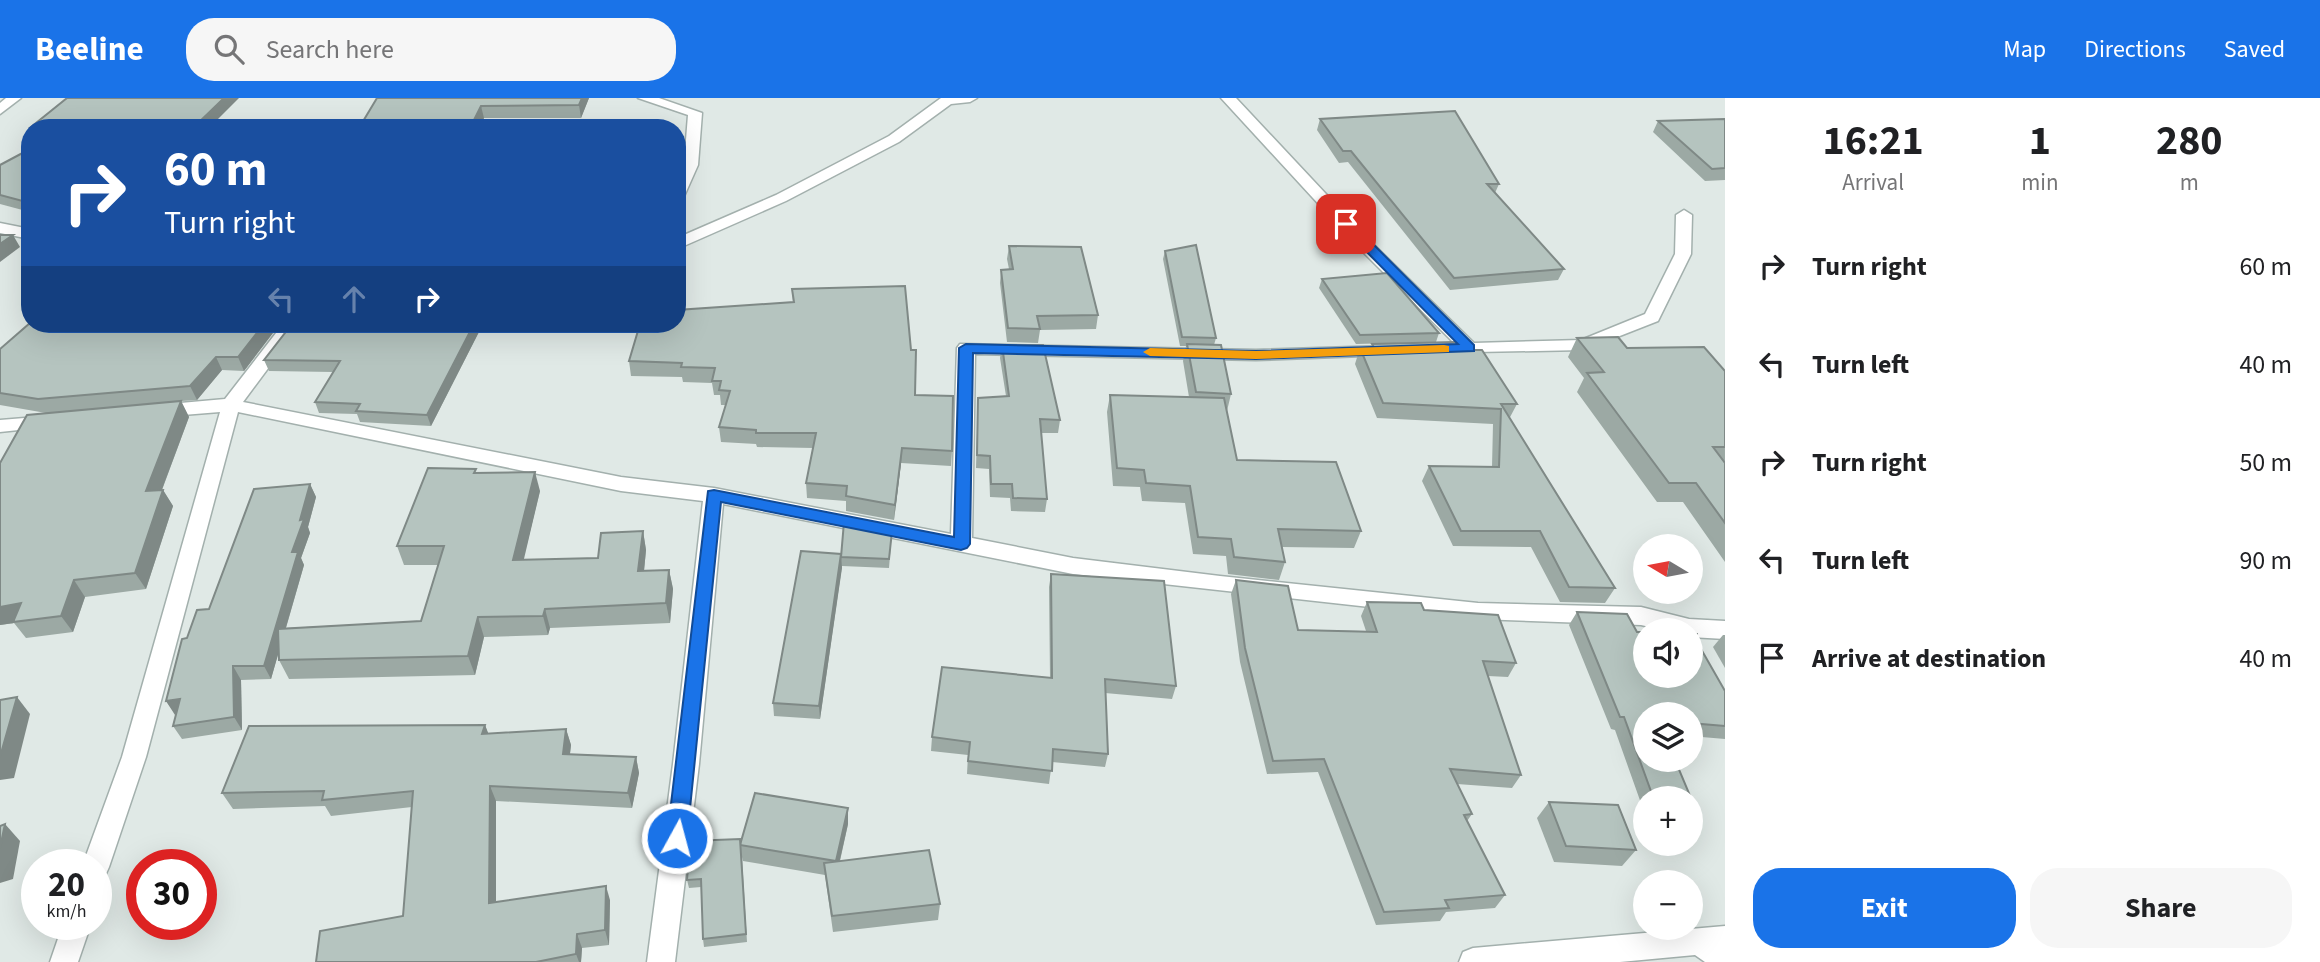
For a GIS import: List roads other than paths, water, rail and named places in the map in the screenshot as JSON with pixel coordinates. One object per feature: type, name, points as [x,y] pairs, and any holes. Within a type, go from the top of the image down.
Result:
[{"type":"street","points":[[0,110],[13,98]]},
{"type":"street","points":[[645,98],[695,113],[691,165],[686,177]]},
{"type":"street","points":[[686,240],[781,198],[894,139],[947,100],[970,98]]},
{"type":"street","points":[[1227,98],[1255,124],[1364,244],[1469,348]]},
{"type":"street","points":[[961,544],[966,348],[1256,355],[1584,345],[1652,317],[1683,254],[1684,215]]},
{"type":"street","points":[[0,228],[21,232]]},
{"type":"street","points":[[102,849],[134,757],[231,405],[285,333]]},
{"type":"street","points":[[136,414],[231,405],[621,484],[714,495],[1073,566],[1478,611],[1648,618]]},
{"type":"street","points":[[0,426],[68,420]]},
{"type":"street","points":[[661,962],[686,764],[714,495]]},
{"type":"street","points":[[1703,630],[1725,631]]},
{"type":"street","points":[[64,962],[72,940]]},
{"type":"street","points":[[1473,962],[1712,941],[1725,959]]}]
